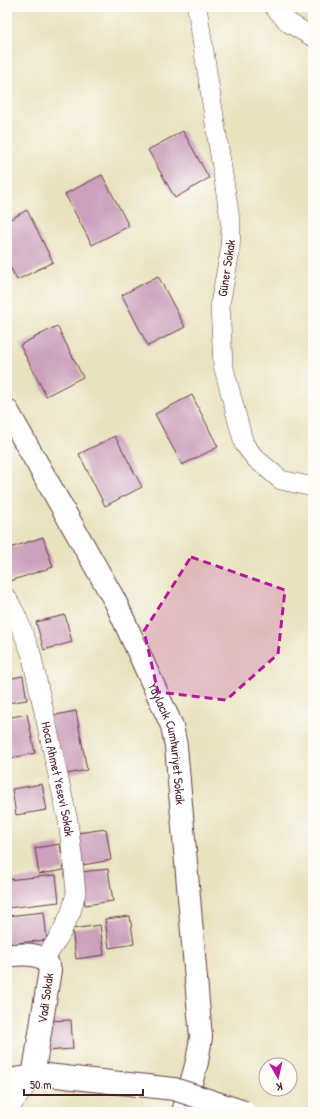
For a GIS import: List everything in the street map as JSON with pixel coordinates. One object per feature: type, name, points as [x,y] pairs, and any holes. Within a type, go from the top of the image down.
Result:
[{"type":"street","name":"Güner Sokak","points":[[196,7],[231,226],[230,252],[220,304],[223,365],[244,444],[256,458],[281,480],[313,487]]},
{"type":"street","points":[[274,7],[289,24],[313,37]]},
{"type":"street","name":"Yaylacık Cumhuriyet Sokak","points":[[7,410],[115,601],[172,726],[176,746],[201,1037],[197,1062],[183,1112]]},
{"type":"street","name":"Hoca Ahmet Yesevi Sokak","points":[[7,598],[17,616],[31,653],[68,821],[74,870],[76,893],[71,912],[60,935],[45,960]]},
{"type":"street","name":"Vadi Sokak","points":[[7,956],[31,954],[49,963],[50,970],[40,1076]]},
{"type":"street","points":[[7,1111],[40,1076]]},
{"type":"street","points":[[7,1080],[40,1076],[174,1089],[244,1112]]},
{"type":"highlighted area","points":[[191,557],[285,590],[278,654],[226,700],[158,692],[144,631]]},
{"type":"building","points":[[183,131],[209,178],[175,198],[148,150]]},
{"type":"building","points":[[102,175],[129,226],[92,245],[65,194]]},
{"type":"building","points":[[27,210],[53,262],[17,280],[7,261],[7,221]]},
{"type":"building","points":[[158,276],[185,327],[148,346],[122,295]]},
{"type":"building","points":[[57,326],[83,377],[46,396],[20,345]]},
{"type":"building","points":[[192,395],[218,447],[182,465],[155,414]]},
{"type":"building","points":[[115,436],[142,487],[105,506],[79,454]]},
{"type":"building","points":[[43,537],[53,567],[10,581],[7,572],[7,549]]},
{"type":"building","points":[[65,615],[72,642],[44,650],[36,622]]},
{"type":"building","points":[[23,676],[27,700],[7,703],[7,679]]},
{"type":"building","points":[[76,711],[87,770],[62,775],[50,716]]},
{"type":"building","points":[[27,714],[35,753],[7,759],[7,718]]},
{"type":"building","points":[[42,784],[47,810],[16,815],[12,789]]},
{"type":"building","points":[[106,829],[111,860],[83,865],[77,833]]},
{"type":"building","points":[[60,844],[64,870],[39,874],[35,848]]},
{"type":"building","points":[[108,869],[113,901],[85,905],[81,872]]},
{"type":"building","points":[[56,875],[59,902],[7,908],[7,880]]},
{"type":"building","points":[[44,912],[47,940],[7,944],[7,916]]},
{"type":"building","points":[[130,916],[134,944],[109,948],[105,919]]},
{"type":"building","points":[[100,925],[104,955],[76,959],[72,929]]},
{"type":"building","points":[[71,1020],[73,1049],[47,1051],[45,1021]]}]
